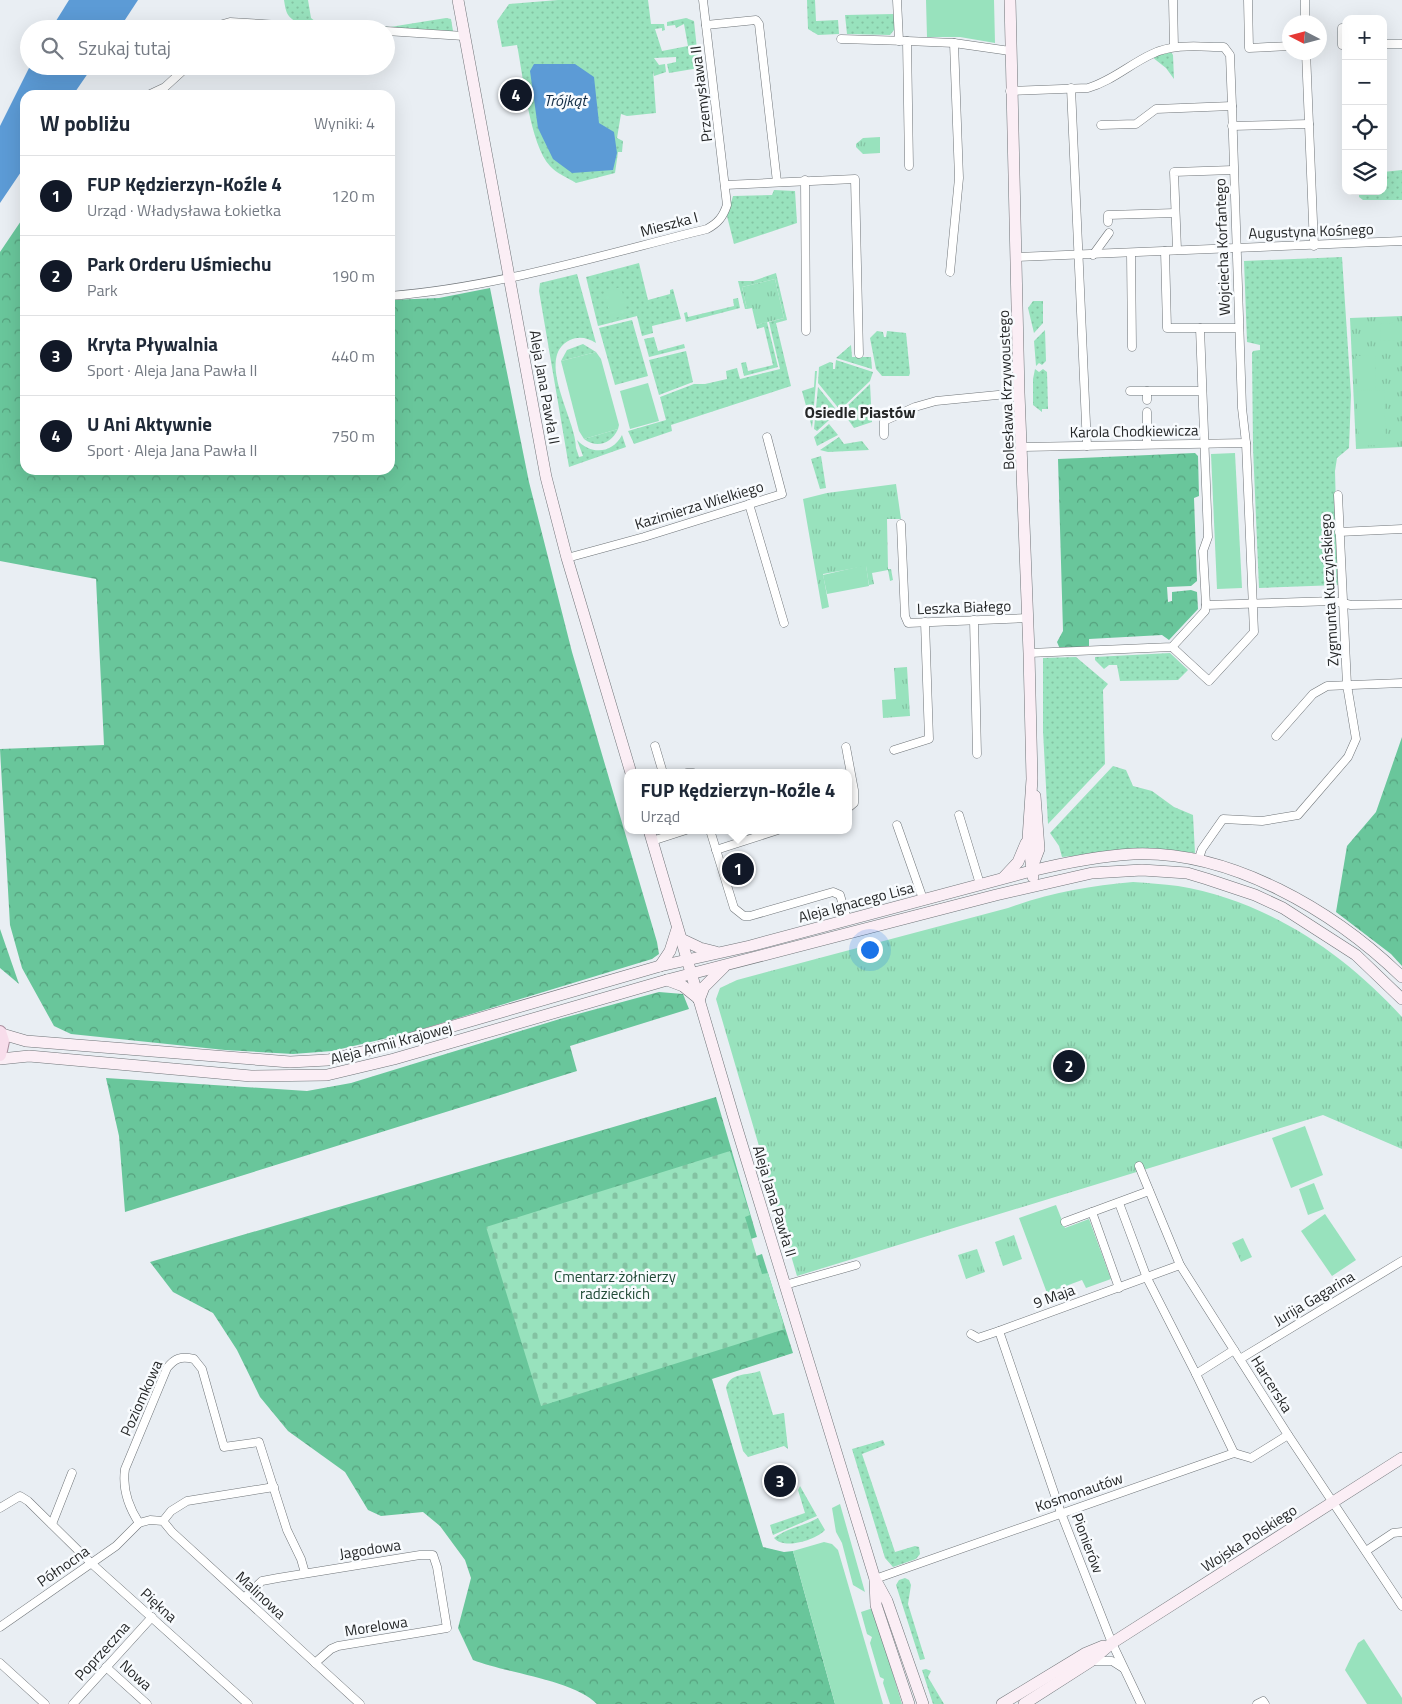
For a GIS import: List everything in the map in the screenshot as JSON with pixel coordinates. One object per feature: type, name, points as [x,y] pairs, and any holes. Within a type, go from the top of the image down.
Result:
[{"type":"main road","name":"Aleja Jana Pawła II","points":[[458,0],[546,477],[567,558],[630,769]]},
{"type":"main road","name":"Bolesława Krzywoustego","points":[[1010,0],[1010,91],[1017,257],[1019,393],[1032,779],[1039,850],[1031,871]]},
{"type":"main road","name":"Bolesława Krzywoustego","points":[[1031,871],[1028,838],[1032,779]]},
{"type":"main road","name":"Aleja Jana Pawła II","points":[[650,836],[875,1580],[887,1601],[922,1704]]},
{"type":"main road","name":"Bolesława Krzywoustego","points":[[1003,878],[1018,862],[1028,838]]},
{"type":"main road","points":[[1039,850],[1059,864]]},
{"type":"main road","name":"Aleja Ignacego Lisa","points":[[687,959],[719,953],[1059,864],[1134,854],[1165,855],[1198,861],[1261,881],[1289,893],[1366,944],[1402,977]]},
{"type":"main road","name":"Aleja Ignacego Lisa","points":[[691,974],[1035,885],[1092,873],[1142,870],[1186,873],[1227,885],[1283,908],[1356,955],[1402,999]]},
{"type":"main road","points":[[1031,871],[1035,885]]},
{"type":"main road","points":[[660,966],[679,933],[700,948],[719,953]]},
{"type":"main road","name":"Aleja Armii Krajowej","points":[[1,1033],[18,1040],[44,1043],[235,1059],[314,1062],[374,1049],[687,959]]},
{"type":"main road","points":[[667,980],[683,986],[699,1000],[704,986],[726,965]]},
{"type":"main road","name":"Aleja Armii Krajowej","points":[[0,1059],[28,1056],[251,1076],[327,1075],[394,1059],[691,974]]},
{"type":"main road","points":[[0,1055],[3,1041],[1,1033]]},
{"type":"main road","name":"Wojska Polskiego","points":[[1024,1704],[1092,1661],[1112,1643],[1402,1458]]},
{"type":"main road","name":"Aleja Jana Pawła II","points":[[875,1580],[876,1605],[908,1704]]},
{"type":"main road","name":"Wojska Polskiego","points":[[1002,1704],[1086,1653],[1112,1643]]},
{"type":"street","name":"Przemysława II","points":[[703,0],[725,185]]},
{"type":"street","points":[[897,0],[903,41],[909,166]]},
{"type":"street","points":[[1173,0],[1174,47]]},
{"type":"street","points":[[1248,0],[1249,48],[1282,46]]},
{"type":"street","points":[[1305,0],[1305,15]]},
{"type":"street","points":[[706,25],[756,20],[759,24],[776,182]]},
{"type":"street","points":[[395,32],[464,36]]},
{"type":"street","points":[[841,39],[954,43],[1010,51]]},
{"type":"street","points":[[950,272],[959,178],[954,43]]},
{"type":"street","points":[[1387,44],[1402,44]]},
{"type":"street","name":"Wojciecha Korfantego","points":[[1010,91],[1098,85],[1152,54],[1174,47],[1224,47],[1228,50],[1232,106],[1239,328],[1167,328],[1166,251]]},
{"type":"street","points":[[1306,60],[1314,246]]},
{"type":"street","points":[[159,90],[165,87],[178,75]]},
{"type":"street","points":[[1072,88],[1077,246],[1080,255],[1087,446]]},
{"type":"street","points":[[1102,125],[1136,124],[1156,109],[1232,106]]},
{"type":"street","points":[[1232,126],[1308,124]]},
{"type":"street","points":[[1177,250],[1174,172],[1233,170]]},
{"type":"street","points":[[725,185],[855,179],[859,354]]},
{"type":"street","points":[[805,180],[806,331]]},
{"type":"street","name":"Mieszka I","points":[[395,296],[430,293],[509,279],[707,229],[717,223],[724,215],[727,205],[725,185]]},
{"type":"street","points":[[1108,222],[1108,215],[1175,212]]},
{"type":"street","points":[[1094,255],[1109,233]]},
{"type":"street","name":"Augustyna Kośnego","points":[[1017,257],[1402,241]]},
{"type":"street","points":[[1131,253],[1132,347]]},
{"type":"street","points":[[1172,647],[1204,611],[1206,605],[1203,551],[1208,537],[1200,328]]},
{"type":"street","points":[[1029,653],[1172,647],[1209,681],[1254,632],[1239,328]]},
{"type":"street","points":[[1130,391],[1202,391]]},
{"type":"street","points":[[1147,391],[1147,400]]},
{"type":"street","points":[[884,435],[884,421],[915,407],[936,401],[1019,393]]},
{"type":"street","points":[[1147,412],[1147,444]]},
{"type":"street","name":"Kazimierza Wielkiego","points":[[567,558],[644,537],[782,494],[767,437]]},
{"type":"street","name":"Karola Chodkiewicza","points":[[1022,447],[1246,443]]},
{"type":"street","name":"Zygmunta Kuczyńskiego","points":[[1338,495],[1347,685]]},
{"type":"street","points":[[749,504],[784,623]]},
{"type":"street","name":"Leszka Białego","points":[[901,524],[904,616],[908,623],[1028,618]]},
{"type":"street","points":[[1339,532],[1402,528]]},
{"type":"street","points":[[1206,605],[1334,601],[1351,605],[1402,604]]},
{"type":"street","points":[[974,620],[977,754]]},
{"type":"street","points":[[894,750],[929,740],[925,622]]},
{"type":"street","name":"Zygmunta Kuczyńskiego","points":[[1276,736],[1313,694],[1327,686],[1402,683]]},
{"type":"street","points":[[1198,861],[1202,849],[1223,819],[1262,821],[1298,815],[1348,757],[1356,739],[1347,685]]},
{"type":"street","points":[[655,746],[662,769]]},
{"type":"street","points":[[846,747],[850,769]]},
{"type":"street","points":[[852,779],[854,803],[852,805]]},
{"type":"street","points":[[959,816],[980,884]]},
{"type":"street","points":[[897,826],[923,899]]},
{"type":"street","points":[[711,834],[734,908],[744,916],[750,916],[834,892],[840,895],[847,919]]},
{"type":"street","points":[[716,850],[756,834]]},
{"type":"street","name":"Harcerska","points":[[1140,1166],[1180,1265],[1288,1435],[1402,1606]]},
{"type":"street","points":[[1065,1222],[1149,1191]]},
{"type":"street","points":[[1119,1203],[1147,1278],[1234,1453]]},
{"type":"street","points":[[1092,1212],[1119,1288]]},
{"type":"street","name":"Jurija Gagarina","points":[[1240,1359],[1402,1261]]},
{"type":"street","points":[[785,1285],[856,1265]]},
{"type":"street","name":"9 Maja","points":[[970,1334],[978,1338],[1180,1265]]},
{"type":"street","name":"Pionierów","points":[[999,1331],[1061,1513],[1112,1643],[1141,1704]]},
{"type":"street","points":[[1196,1374],[1234,1350]]},
{"type":"street","name":"Poziomkowa","points":[[139,1523],[131,1510],[126,1496],[124,1480],[126,1469],[167,1368],[173,1360],[179,1358],[194,1359],[202,1369],[224,1447],[259,1442],[287,1530],[302,1559],[305,1573]]},
{"type":"street","name":"Kosmonautów","points":[[875,1580],[1234,1453],[1251,1458],[1288,1435]]},
{"type":"street","points":[[52,1524],[72,1473]]},
{"type":"street","points":[[139,1523],[164,1521],[171,1510],[187,1501],[274,1487]]},
{"type":"street","name":"Piękna","points":[[0,1508],[20,1496],[33,1505],[91,1562],[248,1704]]},
{"type":"street","name":"Malinowa","points":[[164,1521],[172,1532],[360,1704]]},
{"type":"street","name":"Północna","points":[[0,1628],[116,1546],[139,1523]]},
{"type":"street","points":[[1366,1551],[1393,1533],[1402,1532]]},
{"type":"street","name":"Jagodowa","points":[[244,1598],[262,1581],[420,1555],[433,1555],[438,1567],[447,1628]]},
{"type":"street","name":"Poprzeczna","points":[[73,1704],[152,1617]]},
{"type":"street","name":"Morelowa","points":[[315,1663],[331,1649],[338,1646],[447,1628]]},
{"type":"street","points":[[1092,1661],[1112,1661],[1126,1671]]},
{"type":"street","points":[[0,1663],[45,1704]]},
{"type":"street","name":"Nowa","points":[[106,1667],[147,1704]]},
{"type":"street","points":[[1257,1704],[1263,1701],[1265,1704]]},
{"type":"green space","points":[[284,0],[308,0],[311,18],[314,20],[294,20],[288,15]]},
{"type":"green space","points":[[558,0],[648,0],[651,24],[664,24],[665,30],[662,31],[662,28],[655,29],[662,51],[688,46],[684,24],[676,28],[675,25],[667,26],[667,22],[686,18],[694,21],[699,68],[669,73],[667,64],[676,62],[676,57],[654,58],[659,65],[665,64],[666,72],[654,76],[653,70],[656,113],[627,116],[621,114],[617,138],[623,141],[622,152],[618,152],[615,173],[576,183],[553,169],[543,156],[532,126],[517,45],[502,47],[497,21],[509,4]]},
{"type":"green space","points":[[807,0],[815,0],[816,21],[838,20],[839,34],[818,35],[808,29]]},
{"type":"green space","points":[[926,0],[994,0],[995,43],[960,37],[927,37]]},
{"type":"green space","points":[[894,14],[894,30],[890,35],[847,34],[845,15]]},
{"type":"green space","points":[[446,18],[451,19],[453,31],[395,30],[395,26]]},
{"type":"green space","points":[[1171,52],[1173,55],[1174,79],[1166,68],[1152,57]]},
{"type":"green space","points":[[880,137],[880,153],[863,154],[856,147],[856,144],[863,138]]},
{"type":"green space","points":[[1402,170],[1402,200],[1363,200],[1359,197],[1359,195],[1387,195],[1387,172]]},
{"type":"green space","points":[[774,190],[795,191],[797,223],[734,244],[727,216],[733,196],[772,195]]},
{"type":"green space","points":[[20,222],[20,475],[395,475],[395,300],[439,298],[490,288],[529,482],[572,652],[659,954],[652,959],[409,1033],[332,1051],[293,1054],[225,1050],[71,1034],[54,1026],[22,968],[10,925],[0,749],[104,745],[96,579],[0,561],[0,252]]},
{"type":"green space","points":[[1342,257],[1351,395],[1349,448],[1337,458],[1335,471],[1338,585],[1259,588],[1253,448],[1252,353],[1253,351],[1260,350],[1260,345],[1247,342],[1244,261]]},
{"type":"green space","points":[[639,263],[648,300],[670,294],[670,290],[673,289],[681,319],[652,326],[653,333],[642,336],[637,316],[598,326],[586,277]]},
{"type":"green space","points":[[776,273],[787,320],[776,323],[791,386],[671,425],[672,431],[634,444],[628,431],[666,420],[660,397],[694,384],[705,384],[727,379],[726,371],[737,368],[740,379],[780,369],[769,322],[784,318],[775,279],[742,287],[747,309],[745,309],[738,281],[753,281]]},
{"type":"green space","points":[[577,274],[596,343],[583,338],[570,340],[560,348],[556,360],[556,375],[575,436],[576,448],[579,457],[583,456],[577,440],[589,448],[601,450],[613,446],[622,435],[626,447],[569,467],[539,291],[540,283]]},
{"type":"green space","points":[[775,279],[784,318],[756,325],[752,308],[747,309],[742,287]]},
{"type":"green space","points":[[621,287],[628,315],[611,319],[604,292]]},
{"type":"green space","points":[[738,298],[740,308],[686,322],[684,313],[687,312],[688,317],[734,306],[733,299]]},
{"type":"green space","points":[[1033,301],[1043,301],[1043,323],[1034,333],[1028,308]]},
{"type":"green space","points":[[1402,316],[1402,447],[1356,449],[1350,318]]},
{"type":"green space","points":[[632,320],[648,376],[615,385],[599,328]]},
{"type":"green space","points":[[767,322],[778,367],[744,376],[741,363],[746,362],[748,371],[773,365],[764,327],[757,329],[756,325]]},
{"type":"green space","points":[[1402,322],[1402,340],[1381,341],[1380,324]]},
{"type":"green space","points":[[1045,330],[1046,361],[1042,365],[1039,363],[1036,366],[1034,341]]},
{"type":"green space","points":[[877,331],[883,332],[884,337],[886,337],[887,331],[906,333],[909,376],[882,376],[876,369],[870,338]]},
{"type":"green space","points":[[654,337],[658,351],[684,344],[685,348],[649,357],[644,339]]},
{"type":"green space","points":[[583,344],[596,352],[561,361],[567,350]]},
{"type":"green space","points":[[851,345],[852,357],[871,357],[872,369],[836,358]]},
{"type":"green space","points":[[686,351],[693,382],[659,395],[649,360]]},
{"type":"green space","points":[[596,352],[601,359],[619,425],[618,429],[584,439],[579,431],[561,361]]},
{"type":"green space","points":[[1375,355],[1376,389],[1357,390],[1356,356]]},
{"type":"green space","points":[[836,360],[873,372],[870,381],[840,410],[818,383],[819,367],[830,362],[833,363],[833,369],[835,369]]},
{"type":"green space","points":[[1035,369],[1039,372],[1043,369],[1047,372],[1048,409],[1042,409],[1042,412],[1033,405]]},
{"type":"green space","points":[[815,371],[817,371],[812,428],[802,391],[814,387]]},
{"type":"green space","points":[[648,383],[659,421],[630,429],[620,391]]},
{"type":"green space","points":[[870,384],[872,422],[854,428],[842,411]]},
{"type":"green space","points":[[818,387],[838,412],[817,431],[814,429]]},
{"type":"green space","points":[[1384,390],[1386,445],[1359,446],[1357,391]]},
{"type":"green space","points":[[829,424],[838,435],[817,446],[814,437]]},
{"type":"green space","points":[[618,429],[612,438],[604,443],[594,444],[584,439]]},
{"type":"green space","points":[[839,437],[844,444],[862,441],[869,450],[828,452],[820,450]]},
{"type":"green space","points":[[1195,453],[1198,456],[1199,496],[1194,498],[1197,581],[1191,586],[1167,587],[1168,602],[1172,601],[1172,592],[1191,590],[1197,592],[1198,609],[1169,640],[1162,635],[1089,639],[1089,647],[1060,649],[1057,642],[1063,631],[1058,459]]},
{"type":"green space","points":[[1235,453],[1242,588],[1217,589],[1211,454]]},
{"type":"green space","points":[[821,456],[826,488],[820,489],[811,459]]},
{"type":"green space","points":[[896,484],[901,519],[887,519],[888,569],[891,569],[893,580],[890,581],[888,570],[872,573],[874,584],[869,585],[866,566],[823,574],[829,607],[822,609],[803,499],[827,493]]},
{"type":"green space","points":[[866,565],[869,586],[827,594],[823,575]]},
{"type":"green space","points":[[1170,653],[1188,670],[1178,680],[1120,681],[1117,665],[1109,665],[1104,669],[1095,660],[1095,657]]},
{"type":"green space","points":[[1076,657],[1108,684],[1103,690],[1105,764],[1048,824],[1043,731],[1043,658]]},
{"type":"green space","points":[[907,667],[910,716],[883,718],[882,700],[896,699],[894,668]]},
{"type":"green space","points":[[1402,737],[1402,966],[1391,954],[1336,912],[1347,846],[1376,812]]},
{"type":"green space","points":[[1113,766],[1126,770],[1133,786],[1152,791],[1174,807],[1193,815],[1195,853],[1147,849],[1062,857],[1059,846],[1050,833]]},
{"type":"green space","points":[[1133,882],[1178,886],[1211,893],[1272,917],[1329,951],[1379,993],[1402,1017],[1402,1149],[1323,1115],[797,1276],[716,999],[720,988],[737,980],[1054,894]]},
{"type":"green space","points":[[0,929],[19,984],[0,968]]},
{"type":"green space","points":[[659,992],[683,994],[689,1009],[570,1046],[577,1071],[125,1212],[119,1136],[106,1078],[307,1091],[351,1083],[563,1018]]},
{"type":"green space","points":[[716,1097],[757,1237],[707,1253],[710,1272],[762,1254],[793,1353],[712,1379],[763,1547],[784,1552],[793,1551],[835,1704],[597,1704],[573,1689],[473,1660],[458,1628],[471,1578],[465,1560],[440,1526],[423,1512],[381,1516],[368,1510],[345,1472],[288,1431],[260,1397],[237,1350],[213,1313],[173,1292],[150,1262]]},
{"type":"green space","points":[[1305,1126],[1323,1175],[1291,1188],[1272,1138]]},
{"type":"green space","name":"Cmentarz żołnierzy radzieckich","points":[[730,1151],[750,1215],[745,1217],[762,1274],[768,1273],[785,1329],[541,1406],[486,1227]]},
{"type":"green space","points":[[1314,1183],[1324,1209],[1308,1215],[1299,1189]]},
{"type":"green space","points":[[1056,1205],[1065,1228],[1089,1219],[1111,1279],[1086,1288],[1082,1280],[1047,1293],[1019,1218]]},
{"type":"green space","points":[[1325,1214],[1356,1260],[1332,1276],[1301,1231]]},
{"type":"green space","points":[[1014,1235],[1022,1259],[1003,1266],[995,1242]]},
{"type":"green space","points":[[1243,1238],[1252,1257],[1241,1262],[1232,1243]]},
{"type":"green space","points":[[977,1249],[985,1272],[966,1279],[958,1255]]},
{"type":"green space","points":[[760,1371],[773,1415],[784,1413],[788,1449],[784,1446],[748,1457],[743,1451],[726,1388],[731,1379],[735,1377]]},
{"type":"green space","points":[[883,1440],[885,1445],[862,1454],[895,1552],[915,1546],[919,1547],[920,1554],[916,1559],[893,1567],[885,1558],[852,1449]]},
{"type":"green space","points":[[800,1486],[817,1516],[773,1535],[770,1525],[805,1513],[798,1490]]},
{"type":"green space","points":[[840,1504],[865,1592],[853,1585],[842,1543],[836,1532],[832,1508]]},
{"type":"green space","points":[[818,1518],[825,1530],[815,1537],[792,1543],[779,1542],[774,1538],[784,1532]]},
{"type":"green space","points":[[824,1542],[832,1544],[838,1550],[883,1704],[835,1704],[793,1551]]},
{"type":"green space","points":[[905,1578],[909,1580],[911,1585],[908,1604],[925,1659],[920,1660],[896,1585],[899,1580]]},
{"type":"green space","points":[[873,1608],[902,1704],[890,1704],[883,1683],[884,1679],[880,1677],[870,1643],[872,1637],[867,1634],[861,1612]]},
{"type":"green space","points":[[1364,1639],[1402,1698],[1402,1704],[1367,1704],[1345,1670],[1358,1643]]},
{"type":"green space","points":[[922,1670],[931,1671],[928,1677],[944,1704],[933,1704]]},
{"type":"water","points":[[69,0],[138,0],[125,20],[57,20]]},
{"type":"water","name":"Trójkąt","points":[[534,64],[575,64],[594,77],[599,123],[614,132],[617,153],[613,170],[572,173],[553,159],[538,128],[530,71]]},
{"type":"water","points":[[26,75],[87,75],[76,90],[20,90],[20,173],[0,203],[0,126]]},
{"type":"place","name":"U Ani Aktywnie","points":[[516,95]]},
{"type":"place","name":"FUP Kędzierzyn-Koźle 4","points":[[738,869]]},
{"type":"place","name":"Park Orderu Uśmiechu","points":[[1069,1066]]},
{"type":"place","name":"Kryta Pływalnia","points":[[780,1481]]},
{"type":"district","name":"Osiedle Piastów","points":[[860,412]]}]
